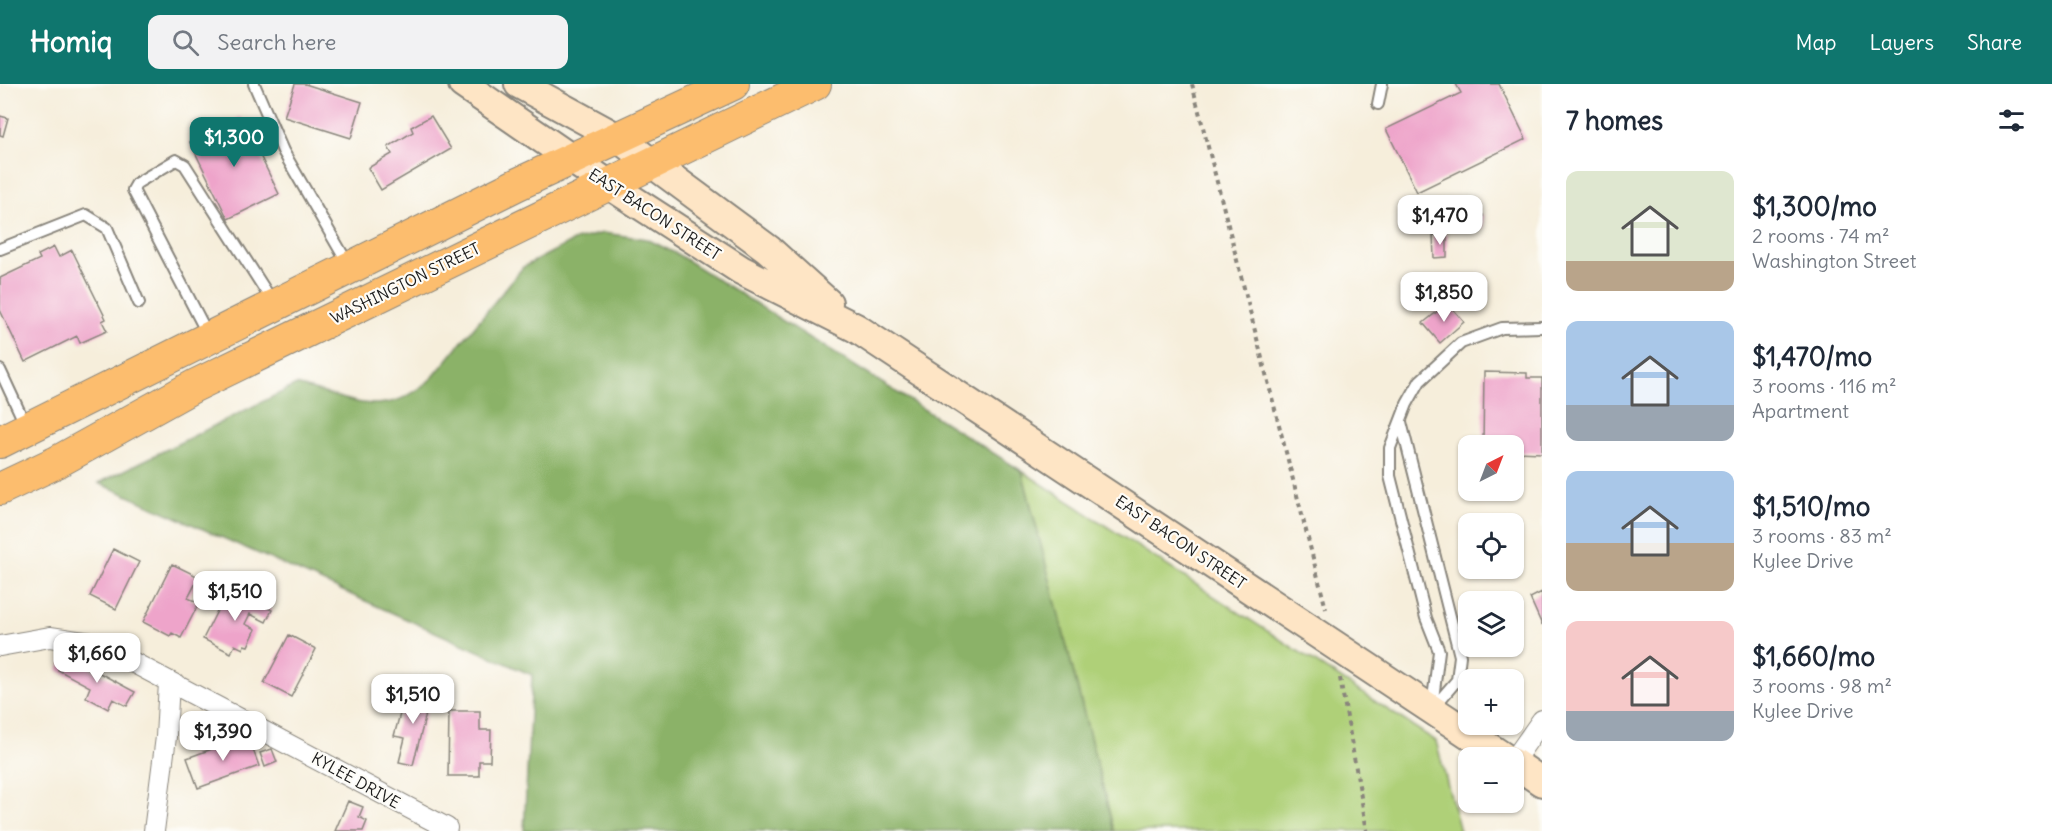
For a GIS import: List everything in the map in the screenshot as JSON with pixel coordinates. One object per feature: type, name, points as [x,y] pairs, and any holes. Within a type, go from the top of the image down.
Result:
[{"type":"main road","name":"EAST BACON STREET","points":[[463,84],[608,184],[741,270],[856,328],[1489,747]]},
{"type":"main road","name":"EAST BACON STREET","points":[[519,84],[618,138],[768,249],[856,328]]},
{"type":"main road","points":[[0,442],[349,267],[571,159],[733,84]]},
{"type":"main road","name":"WASHINGTON STREET","points":[[0,489],[57,462],[194,386],[815,84]]},
{"type":"main road","points":[[1524,769],[1542,782]]},
{"type":"street","name":"KYLEE DRIVE","points":[[0,646],[50,637],[98,644],[447,828]]},
{"type":"street","points":[[154,831],[166,737],[169,682]]},
{"type":"street","points":[[1524,747],[1542,720]]},
{"type":"lane","points":[[254,84],[283,151],[349,267]]},
{"type":"lane","points":[[1378,104],[1382,84]]},
{"type":"lane","points":[[208,337],[133,190],[137,183],[176,160],[185,165],[274,304]]},
{"type":"lane","points":[[0,249],[86,215],[107,228],[139,303]]},
{"type":"lane","points":[[1432,709],[1439,651],[1426,618],[1390,476],[1390,448],[1420,381],[1461,343],[1502,328],[1542,327]]},
{"type":"lane","points":[[0,370],[28,429]]},
{"type":"lane","points":[[1401,422],[1460,657],[1457,680],[1432,709]]},
{"type":"path","points":[[1192,84],[1336,646],[1347,731],[1367,831]]},
{"type":"green space","points":[[603,233],[647,239],[677,254],[1022,471],[1114,831],[524,831],[532,675],[99,483],[296,385],[351,401],[383,403],[399,400],[416,391],[433,377],[523,267],[575,240]]},
{"type":"green space","points":[[1022,471],[1436,741],[1460,831],[1114,831]]},
{"type":"building","points":[[295,84],[305,84],[362,102],[351,138],[284,117]]},
{"type":"building","points":[[1456,84],[1499,84],[1526,139],[1417,192],[1386,129],[1461,93]]},
{"type":"building","points":[[0,116],[8,118],[3,136],[0,135]]},
{"type":"building","points":[[431,116],[451,149],[381,190],[368,168],[392,154],[388,147],[413,132],[411,127]]},
{"type":"building","points":[[241,117],[279,194],[228,219],[190,142]]},
{"type":"building","points":[[1450,215],[1483,215],[1483,228],[1450,228]]},
{"type":"building","points":[[1433,235],[1447,235],[1447,257],[1434,258]]},
{"type":"building","points":[[54,247],[59,257],[72,250],[106,319],[102,321],[107,331],[80,343],[77,336],[25,362],[0,310],[0,278],[40,259],[38,255]]},
{"type":"building","points":[[1448,303],[1464,322],[1440,343],[1423,323]]},
{"type":"building","points":[[1484,372],[1527,373],[1527,378],[1542,378],[1542,453],[1524,452],[1524,435],[1483,435]]},
{"type":"building","points":[[113,549],[139,562],[116,609],[90,596]]},
{"type":"building","points":[[172,564],[199,577],[188,598],[199,603],[181,638],[172,633],[170,636],[143,622]]},
{"type":"building","points":[[228,589],[272,610],[266,622],[250,614],[245,624],[256,629],[248,646],[244,645],[243,649],[235,645],[231,653],[203,639]]},
{"type":"building","points":[[1542,592],[1542,625],[1530,598]]},
{"type":"building","points":[[289,635],[316,649],[291,697],[264,683]]},
{"type":"building","points":[[66,655],[135,692],[127,706],[113,699],[108,709],[86,697],[90,687],[58,670]]},
{"type":"building","points":[[417,686],[432,690],[413,765],[399,762],[405,738],[394,736],[401,710],[411,712]]},
{"type":"building","points":[[449,711],[480,711],[480,730],[491,730],[490,761],[479,761],[479,776],[448,776]]},
{"type":"building","points":[[248,736],[259,766],[198,788],[187,758]]},
{"type":"building","points":[[272,749],[277,762],[265,767],[260,753]]},
{"type":"building","points":[[348,801],[363,807],[359,817],[367,821],[363,831],[335,831]]}]
